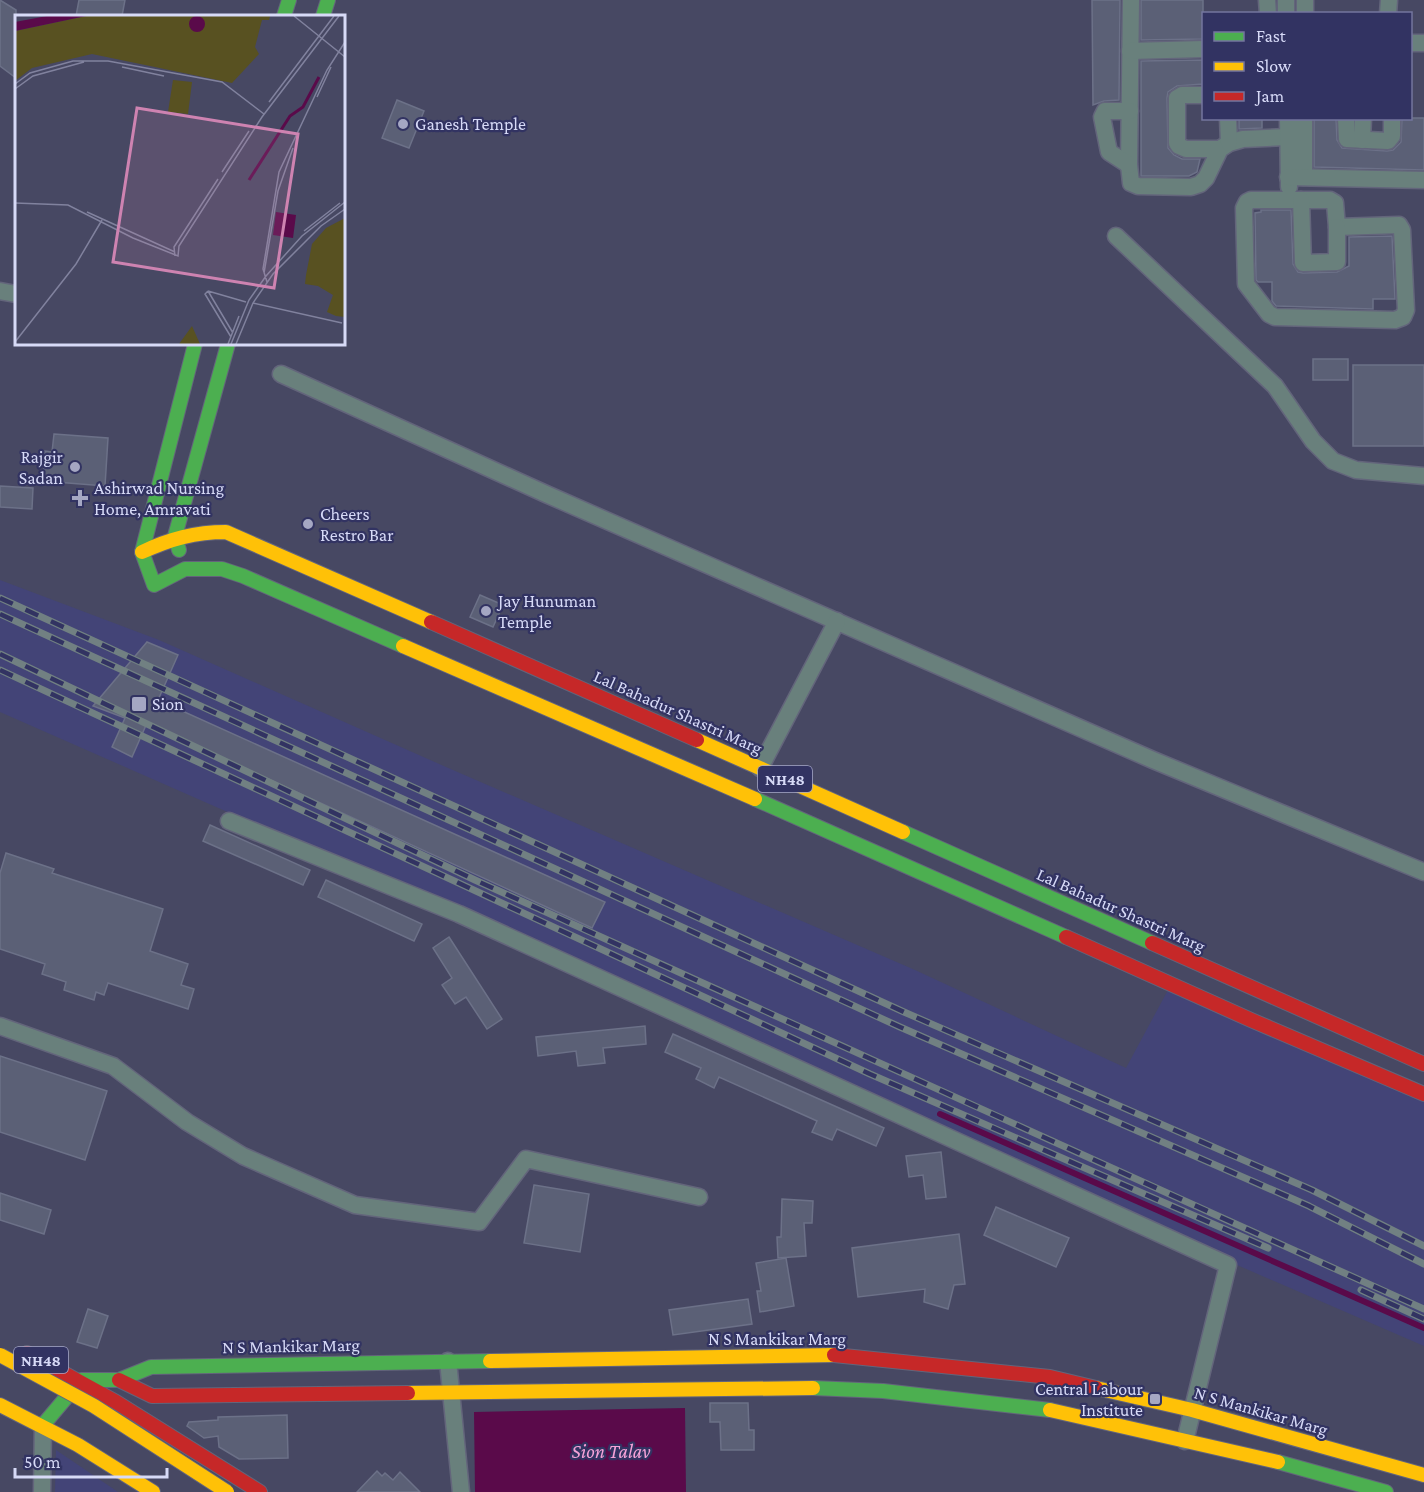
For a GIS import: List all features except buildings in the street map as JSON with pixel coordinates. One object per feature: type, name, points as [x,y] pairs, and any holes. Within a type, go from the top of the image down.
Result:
[{"type":"main road","points":[[284,15],[289,0]]},
{"type":"main road","points":[[323,15],[328,0]]},
{"type":"main road","points":[[142,552],[195,345]]},
{"type":"main road","points":[[185,569],[175,536],[228,345]]},
{"type":"main road","name":"Lal Bahadur Shastri Marg","points":[[1424,1064],[838,819],[243,576],[222,569],[185,569],[154,585],[142,552],[175,536],[226,532],[760,768],[838,819],[1251,1020],[1424,1094]]},
{"type":"main road","name":"NH48","points":[[0,1340],[81,1380],[142,1416],[260,1492]]},
{"type":"main road","points":[[0,1355],[94,1406],[227,1492]]},
{"type":"main road","name":"N S Mankikar Marg","points":[[119,1380],[152,1396],[451,1392],[807,1372],[887,1359],[950,1382],[1050,1377],[1192,1410],[1424,1475]]},
{"type":"main road","name":"N S Mankikar Marg","points":[[81,1380],[119,1380],[151,1367],[448,1361],[807,1372]]},
{"type":"main road","points":[[807,1372],[883,1391],[950,1382],[1044,1410],[1282,1463],[1386,1492]]},
{"type":"main road","points":[[43,1425],[81,1380]]},
{"type":"main road","points":[[43,1394],[86,1414],[205,1492]]},
{"type":"main road","points":[[142,1416],[147,1401],[152,1396]]},
{"type":"main road","points":[[0,1405],[43,1425],[120,1469],[153,1492]]},
{"type":"main road","points":[[1328,1476],[1336,1450]]},
{"type":"street","points":[[1131,0],[1129,165],[1131,183],[1138,186],[1191,187],[1200,184],[1206,178],[1224,146],[1228,120]]},
{"type":"street","points":[[1130,51],[1202,49]]},
{"type":"street","points":[[1202,94],[1182,95],[1177,98],[1177,143],[1182,148],[1224,146],[1243,139],[1288,137]]},
{"type":"street","points":[[1129,165],[1109,152],[1102,117],[1105,111],[1130,111]]},
{"type":"street","points":[[1288,120],[1288,137],[1296,177]]},
{"type":"street","points":[[1304,120],[1295,200],[1303,263],[1337,262],[1337,227],[1333,200],[1295,200],[1251,200],[1246,202],[1244,208],[1246,284],[1269,314],[1275,316],[1395,320],[1403,317],[1406,310],[1401,228],[1396,225],[1337,227]]},
{"type":"street","points":[[1346,120],[1347,139],[1362,140],[1390,139],[1392,120]]},
{"type":"street","points":[[1362,140],[1363,120]]},
{"type":"street","points":[[1296,177],[1424,180]]},
{"type":"street","points":[[1116,236],[1275,386],[1313,441],[1333,461],[1356,470],[1424,476]]},
{"type":"street","points":[[0,291],[15,294]]},
{"type":"street","points":[[281,374],[556,498],[1153,760],[1424,872]]},
{"type":"street","points":[[760,768],[837,621]]},
{"type":"street","points":[[229,821],[459,914],[1228,1265],[1185,1442]]},
{"type":"street","points":[[0,1026],[113,1066],[187,1122],[243,1156],[355,1205],[478,1222],[526,1159],[699,1197]]},
{"type":"street","points":[[448,1361],[461,1492]]},
{"type":"street","points":[[42,1492],[43,1425]]},
{"type":"shaded area","points":[[0,580],[159,640],[915,970],[1126,1068],[1168,990],[1424,1101],[1424,1346],[907,1122],[430,901],[0,712]]},
{"type":"shaded area","points":[[56,1450],[118,1492],[55,1492]]},
{"type":"water","name":"Sion Talav","points":[[685,1408],[686,1492],[475,1492],[474,1412]]},
{"type":"waterway","points":[[940,1114],[1424,1328]]},
{"type":"railway","points":[[0,598],[904,1012],[1312,1190],[1424,1246]]},
{"type":"railway","points":[[0,614],[900,1027],[1309,1206],[1424,1264]]},
{"type":"railway","points":[[0,654],[475,880],[1424,1309]]},
{"type":"railway","points":[[0,670],[870,1074],[1268,1248]]},
{"type":"railway","points":[[1361,1290],[1424,1319]]},
{"type":"traffic: fast","points":[[284,15],[289,0]]},
{"type":"traffic: fast","points":[[323,15],[328,0]]},
{"type":"traffic: fast","points":[[195,345],[142,552],[154,585],[185,569],[222,569],[403,646]]},
{"type":"traffic: fast","points":[[179,550],[175,536],[228,345]]},
{"type":"traffic: fast","points":[[755,799],[1066,937]]},
{"type":"traffic: fast","points":[[903,832],[1152,943]]},
{"type":"traffic: fast","points":[[43,1425],[81,1380],[119,1380],[151,1367],[490,1361]]},
{"type":"traffic: fast","points":[[813,1388],[883,1391],[1050,1410]]},
{"type":"traffic: fast","points":[[1278,1462],[1386,1492]]},
{"type":"traffic: slow","points":[[142,552],[183,537],[226,532],[431,622]]},
{"type":"traffic: slow","points":[[403,646],[755,799]]},
{"type":"traffic: slow","points":[[697,740],[903,832]]},
{"type":"traffic: slow","points":[[0,1355],[94,1406],[227,1492]]},
{"type":"traffic: slow","points":[[490,1361],[834,1355]]},
{"type":"traffic: slow","points":[[408,1393],[813,1388]]},
{"type":"traffic: slow","points":[[1096,1388],[1192,1410],[1424,1475]]},
{"type":"traffic: slow","points":[[0,1405],[78,1445],[153,1492]]},
{"type":"traffic: slow","points":[[1050,1410],[1278,1462]]},
{"type":"traffic: jam","points":[[431,622],[697,740]]},
{"type":"traffic: jam","points":[[1066,937],[1424,1094]]},
{"type":"traffic: jam","points":[[1152,943],[1424,1064]]},
{"type":"traffic: jam","points":[[27,1353],[116,1402],[260,1492]]},
{"type":"traffic: jam","points":[[834,1355],[1050,1377],[1096,1388]]},
{"type":"traffic: jam","points":[[119,1380],[152,1396],[408,1393]]},
{"type":"place","name":"Ganesh Temple","points":[[403,124]]},
{"type":"place","name":"Rajgir Sadan","points":[[75,467]]},
{"type":"place","name":"Ashirwad Nursing Home, Amravati","points":[[80,498]]},
{"type":"place","name":"Cheers Restro Bar","points":[[308,524]]},
{"type":"place","name":"Jay Hunuman Temple","points":[[486,611]]},
{"type":"place","name":"Sion","points":[[139,704]]},
{"type":"place","name":"Central Labour Institute","points":[[1155,1399]]}]
